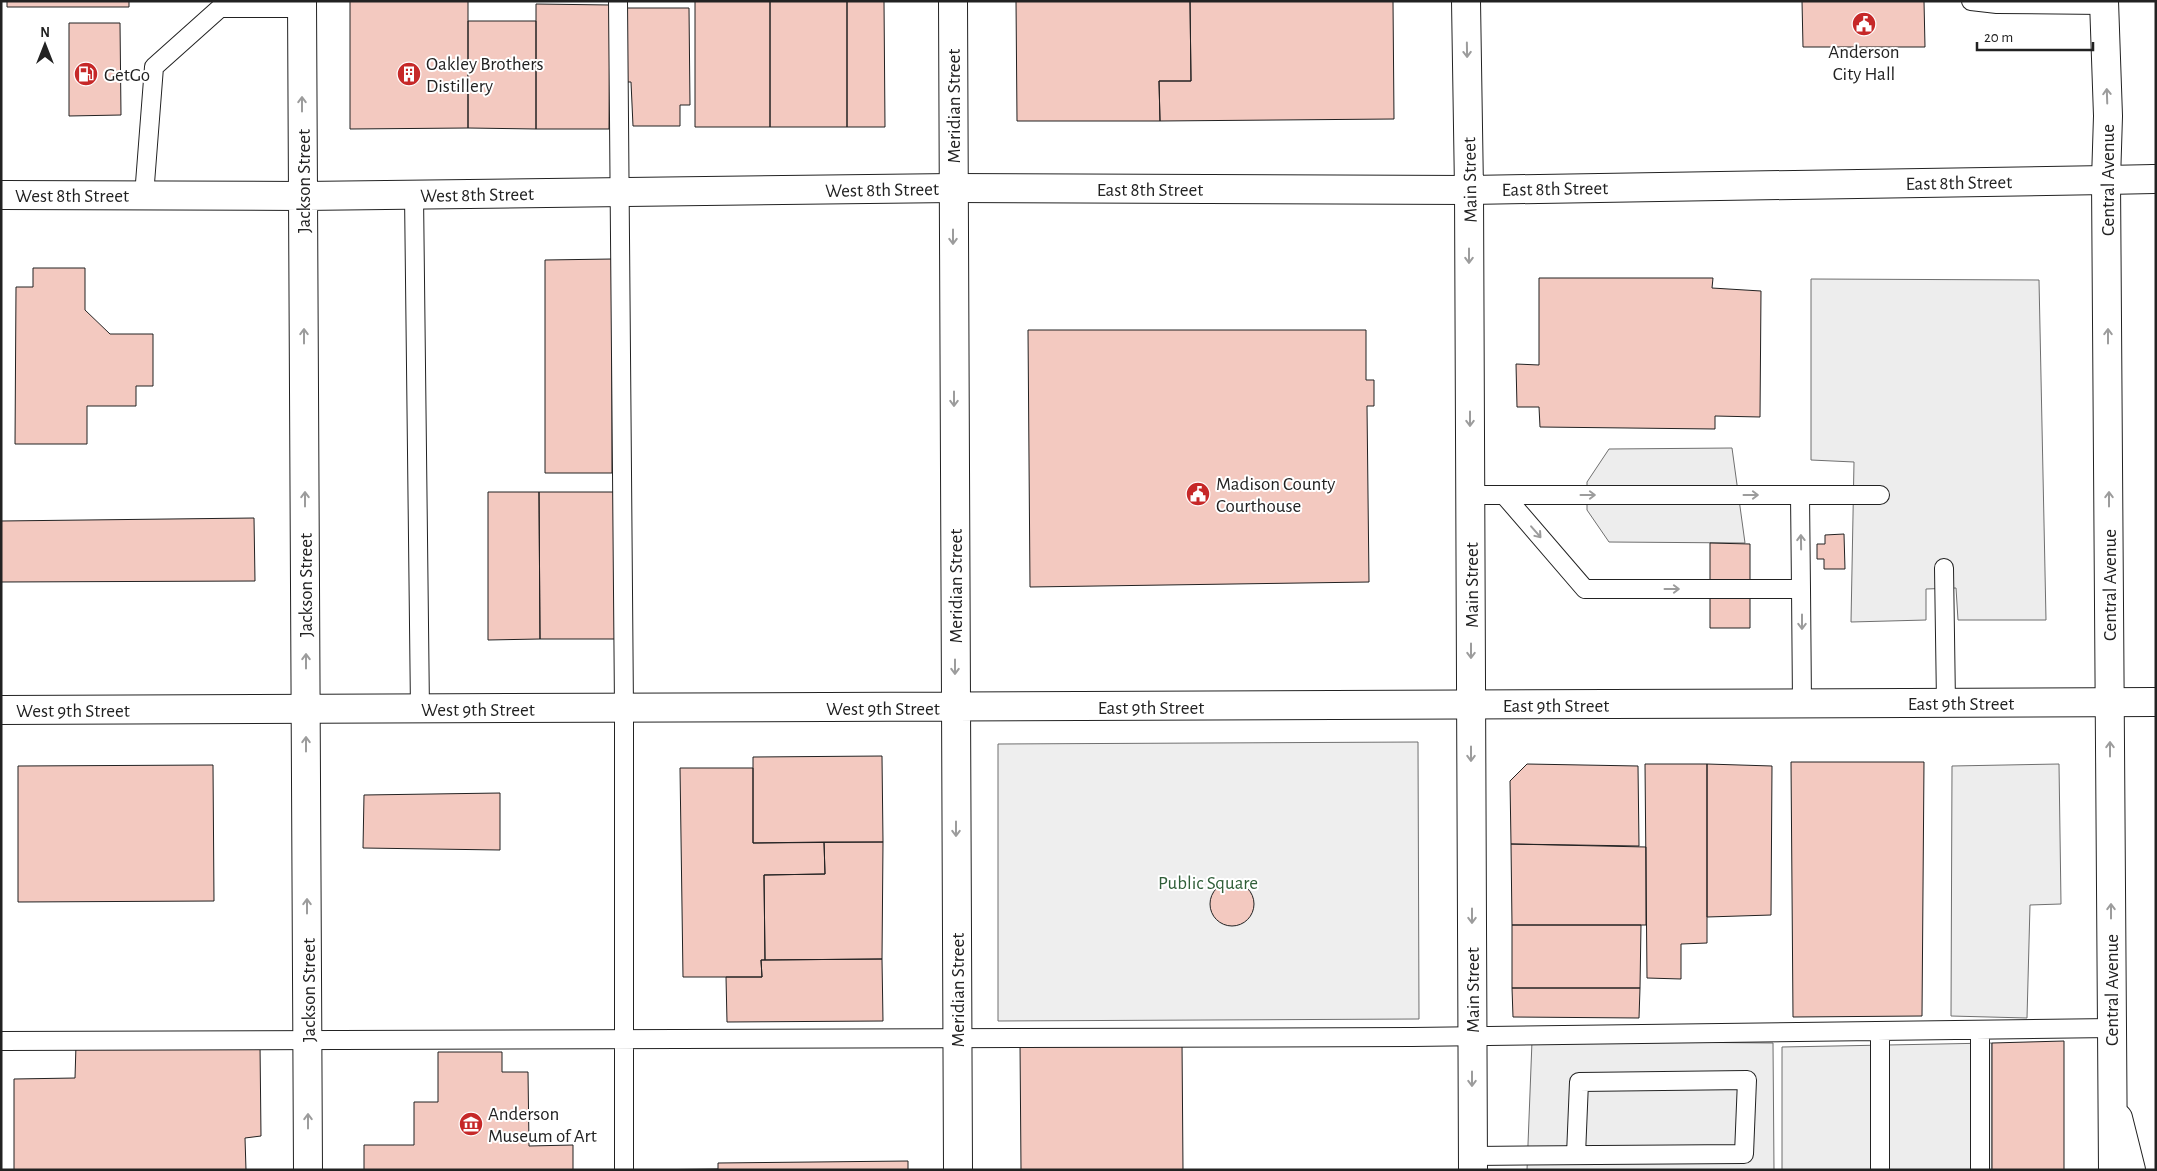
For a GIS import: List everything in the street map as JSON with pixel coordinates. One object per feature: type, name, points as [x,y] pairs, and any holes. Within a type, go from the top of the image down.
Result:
[{"type":"street","name":"Meridian Street","points":[[953,1],[958,1170]]},
{"type":"street","name":"Main Street","points":[[1466,1],[1469,190],[1473,1163]]},
{"type":"street","name":"Central Avenue","points":[[2104,3],[2108,116],[2106,180],[2113,1170]]},
{"type":"street","name":"Jackson Street","points":[[302,4],[308,1170]]},
{"type":"street","name":"East 8th Street","points":[[953,188],[1469,190],[2155,179]]},
{"type":"street","name":"West 8th Street","points":[[1,195],[303,196],[953,188]]},
{"type":"street","name":"East 9th Street","points":[[956,708],[2156,702]]},
{"type":"street","name":"West 9th Street","points":[[1,710],[956,708]]},
{"type":"street","points":[[2112,1091],[2131,1170]]},
{"type":"lane","points":[[618,1],[624,709],[624,1170]]},
{"type":"lane","points":[[1971,1],[1997,3],[2104,3]]},
{"type":"lane","points":[[144,196],[154,66],[220,5],[302,4]]},
{"type":"lane","points":[[414,194],[420,710]]},
{"type":"lane","points":[[1470,494],[1880,495]]},
{"type":"lane","points":[[1504,494],[1585,589],[1801,589]]},
{"type":"lane","points":[[1800,495],[1802,704]]},
{"type":"lane","points":[[1944,568],[1946,703]]},
{"type":"lane","points":[[1,1041],[1472,1036],[2112,1028]]},
{"type":"lane","points":[[1980,1031],[1980,1170]]},
{"type":"lane","points":[[1880,1032],[1880,1170]]},
{"type":"lane","points":[[1473,1163],[1576,1155],[1744,1154],[1747,1080],[1579,1082],[1576,1155]]},
{"type":"green space","name":"Public Square","points":[[1418,742],[1419,1019],[998,1021],[998,744]]},
{"type":"shaded area","points":[[1811,279],[2039,280],[2046,620],[1958,620],[1956,588],[1926,589],[1926,620],[1851,622],[1854,462],[1811,460]]},
{"type":"shaded area","points":[[1732,448],[1745,543],[1609,542],[1587,510],[1587,482],[1609,449]]},
{"type":"shaded area","points":[[2059,764],[2061,904],[2030,905],[2027,1018],[1951,1016],[1952,766]]},
{"type":"shaded area","points":[[1532,1041],[1773,1043],[1774,1170],[1527,1170]]},
{"type":"shaded area","points":[[1992,1043],[1992,1170],[1782,1170],[1782,1047]]},
{"type":"building","points":[[7,1],[129,1],[129,7],[7,7]]},
{"type":"building","name":"Oakley Brothers Distillery","points":[[350,1],[468,1],[468,128],[350,129]]},
{"type":"building","points":[[695,1],[770,1],[770,127],[695,127]]},
{"type":"building","points":[[770,1],[847,1],[847,127],[770,127]]},
{"type":"building","points":[[847,1],[884,1],[885,127],[847,127]]},
{"type":"building","points":[[1016,1],[1190,1],[1191,81],[1159,81],[1160,121],[1017,121]]},
{"type":"building","points":[[1190,1],[1393,1],[1394,119],[1160,121],[1159,81],[1191,81]]},
{"type":"building","name":"Anderson City Hall","points":[[1802,1],[1924,1],[1925,47],[1803,47]]},
{"type":"building","points":[[536,4],[610,5],[609,129],[536,129]]},
{"type":"building","points":[[627,8],[689,8],[690,105],[680,105],[680,126],[633,126],[631,82],[627,82]]},
{"type":"building","points":[[468,21],[536,21],[536,129],[468,128]]},
{"type":"building","points":[[69,23],[120,23],[121,115],[69,116]]},
{"type":"building","points":[[612,259],[612,473],[545,473],[545,260]]},
{"type":"building","points":[[33,268],[85,268],[85,310],[110,334],[153,334],[153,386],[136,386],[136,406],[87,406],[87,444],[15,444],[16,287],[33,287]]},
{"type":"building","points":[[1539,278],[1713,278],[1712,288],[1761,291],[1760,417],[1715,416],[1715,429],[1540,427],[1539,407],[1517,407],[1516,364],[1539,365]]},
{"type":"building","name":"Madison County Courthouse","points":[[1028,330],[1366,330],[1366,380],[1374,380],[1374,406],[1367,406],[1369,582],[1030,587]]},
{"type":"building","points":[[488,492],[539,492],[540,639],[488,640]]},
{"type":"building","points":[[539,492],[614,492],[615,639],[540,639]]},
{"type":"building","points":[[254,518],[255,581],[1,582],[1,521]]},
{"type":"building","points":[[1844,534],[1845,569],[1824,569],[1824,559],[1817,559],[1817,544],[1825,544],[1825,535]]},
{"type":"building","points":[[1710,543],[1750,544],[1750,628],[1710,628]]},
{"type":"building","points":[[882,756],[883,842],[753,843],[753,757]]},
{"type":"building","points":[[1791,762],[1924,762],[1922,1016],[1793,1017]]},
{"type":"building","points":[[1527,764],[1638,766],[1639,846],[1511,844],[1510,781]]},
{"type":"building","points":[[1645,764],[1707,764],[1707,943],[1681,944],[1681,979],[1647,978]]},
{"type":"building","points":[[1707,764],[1772,766],[1771,915],[1707,917]]},
{"type":"building","points":[[213,765],[214,901],[18,902],[18,766]]},
{"type":"building","points":[[680,768],[753,768],[753,843],[824,842],[825,874],[764,875],[765,960],[761,960],[762,977],[683,977]]},
{"type":"building","points":[[500,793],[500,850],[363,848],[364,795]]},
{"type":"building","points":[[824,842],[883,842],[882,959],[765,960],[764,875],[825,874]]},
{"type":"building","points":[[1511,844],[1646,847],[1646,925],[1512,925]]},
{"type":"building","points":[[1228,882],[1236,882],[1248,888],[1254,904],[1248,920],[1236,926],[1228,926],[1216,920],[1210,908],[1210,900],[1216,888]]},
{"type":"building","points":[[1512,925],[1641,925],[1640,988],[1512,988]]},
{"type":"building","points":[[882,959],[883,1021],[727,1022],[726,977],[762,977],[761,960]]},
{"type":"building","points":[[1512,988],[1640,988],[1639,1018],[1513,1017]]},
{"type":"building","points":[[2064,1041],[2064,1170],[1992,1170],[1992,1043]]},
{"type":"building","points":[[1182,1042],[1183,1170],[1021,1170],[1020,1043]]},
{"type":"building","points":[[76,1045],[260,1045],[261,1136],[245,1138],[246,1170],[14,1170],[14,1079],[75,1078]]},
{"type":"building","name":"Anderson Museum of Art","points":[[438,1052],[502,1052],[502,1072],[528,1072],[529,1146],[573,1145],[573,1170],[364,1170],[364,1145],[414,1145],[414,1102],[438,1102]]},
{"type":"building","points":[[908,1161],[908,1170],[636,1170],[718,1169],[718,1163]]},
{"type":"place","name":"Anderson City Hall","points":[[1864,24]]},
{"type":"place","name":"GetGo","points":[[86,74]]},
{"type":"place","name":"Oakley Brothers Distillery","points":[[409,74]]},
{"type":"place","name":"Madison County Courthouse","points":[[1198,494]]},
{"type":"place","name":"Anderson Museum of Art","points":[[471,1124]]}]
